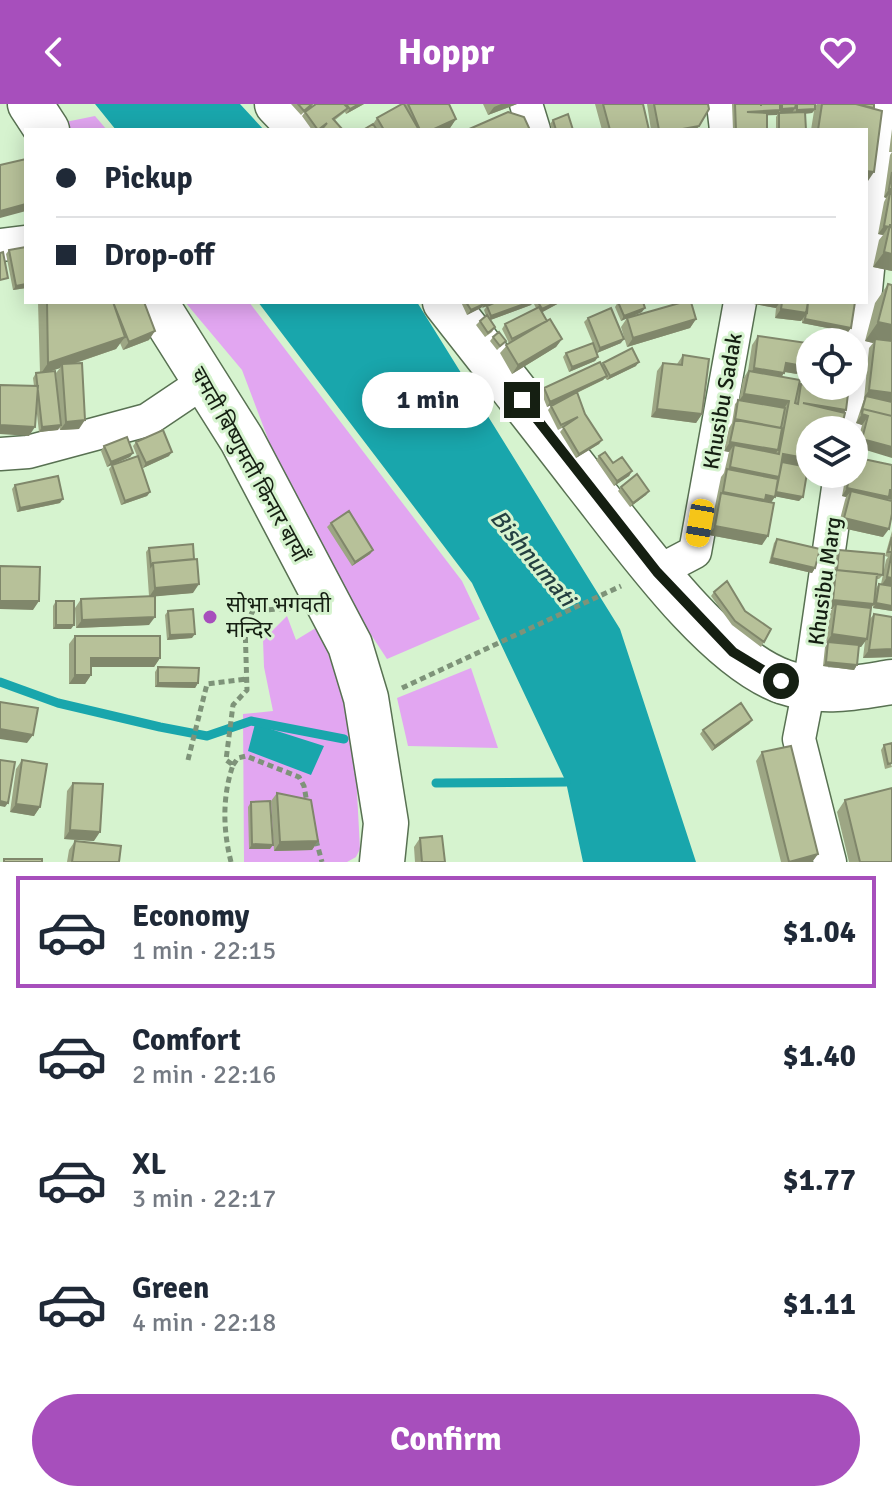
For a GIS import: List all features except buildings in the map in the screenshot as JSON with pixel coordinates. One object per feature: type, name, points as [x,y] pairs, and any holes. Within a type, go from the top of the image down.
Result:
[{"type":"main road","points":[[30,104],[46,128]]},
{"type":"main road","points":[[277,104],[300,128]]},
{"type":"main road","name":"चमती बिष्णुमती किनार बायाँ","points":[[156,304],[242,440],[350,645],[366,698],[386,823],[382,862]]},
{"type":"main road","points":[[446,304],[644,576],[733,652],[781,681],[809,688],[831,691],[892,682]]},
{"type":"street","points":[[526,104],[533,128]]},
{"type":"street","points":[[723,104],[726,128]]},
{"type":"street","points":[[868,269],[884,104]]},
{"type":"street","points":[[0,245],[24,242]]},
{"type":"street","name":"Khusibu Sadak","points":[[644,576],[695,552],[740,304]]},
{"type":"street","points":[[860,328],[864,304]]},
{"type":"street","points":[[0,454],[28,452],[147,420],[205,381]]},
{"type":"street","name":"Khusibu Marg","points":[[830,862],[799,739],[838,488]]},
{"type":"path","points":[[366,698],[395,691],[458,664],[644,576]]},
{"type":"path","points":[[233,765],[226,760],[233,705],[247,690],[245,624],[253,611],[328,604]]},
{"type":"path","points":[[188,760],[207,684],[247,679]]},
{"type":"path","points":[[231,862],[224,834],[227,781],[238,758],[246,756],[299,777],[310,815]]},
{"type":"path","points":[[313,827],[322,862]]},
{"type":"shaded area","points":[[95,116],[105,128],[36,128]]},
{"type":"shaded area","points":[[187,304],[251,304],[462,581],[480,619],[387,659],[303,531],[242,370]]},
{"type":"shaded area","points":[[287,616],[296,640],[319,626],[357,730],[360,849],[356,857],[347,862],[244,862],[243,714],[273,711],[264,667],[263,640]]},
{"type":"shaded area","points":[[471,668],[498,748],[408,746],[397,698]]},
{"type":"water","points":[[95,104],[240,104],[262,128],[114,128]]},
{"type":"water","name":"Bishnumati","points":[[260,304],[418,304],[620,629],[696,862],[583,862],[566,782],[472,583]]},
{"type":"water","points":[[255,724],[324,746],[311,775],[248,751]]},
{"type":"waterway","points":[[0,682],[58,703],[207,736],[251,721],[344,739]]},
{"type":"waterway","points":[[436,783],[566,782]]},
{"type":"place","name":"सोभा भगवती मन्दिर","points":[[210,617]]},
{"type":"route","points":[[522,400],[657,572],[733,652],[781,681]]}]
